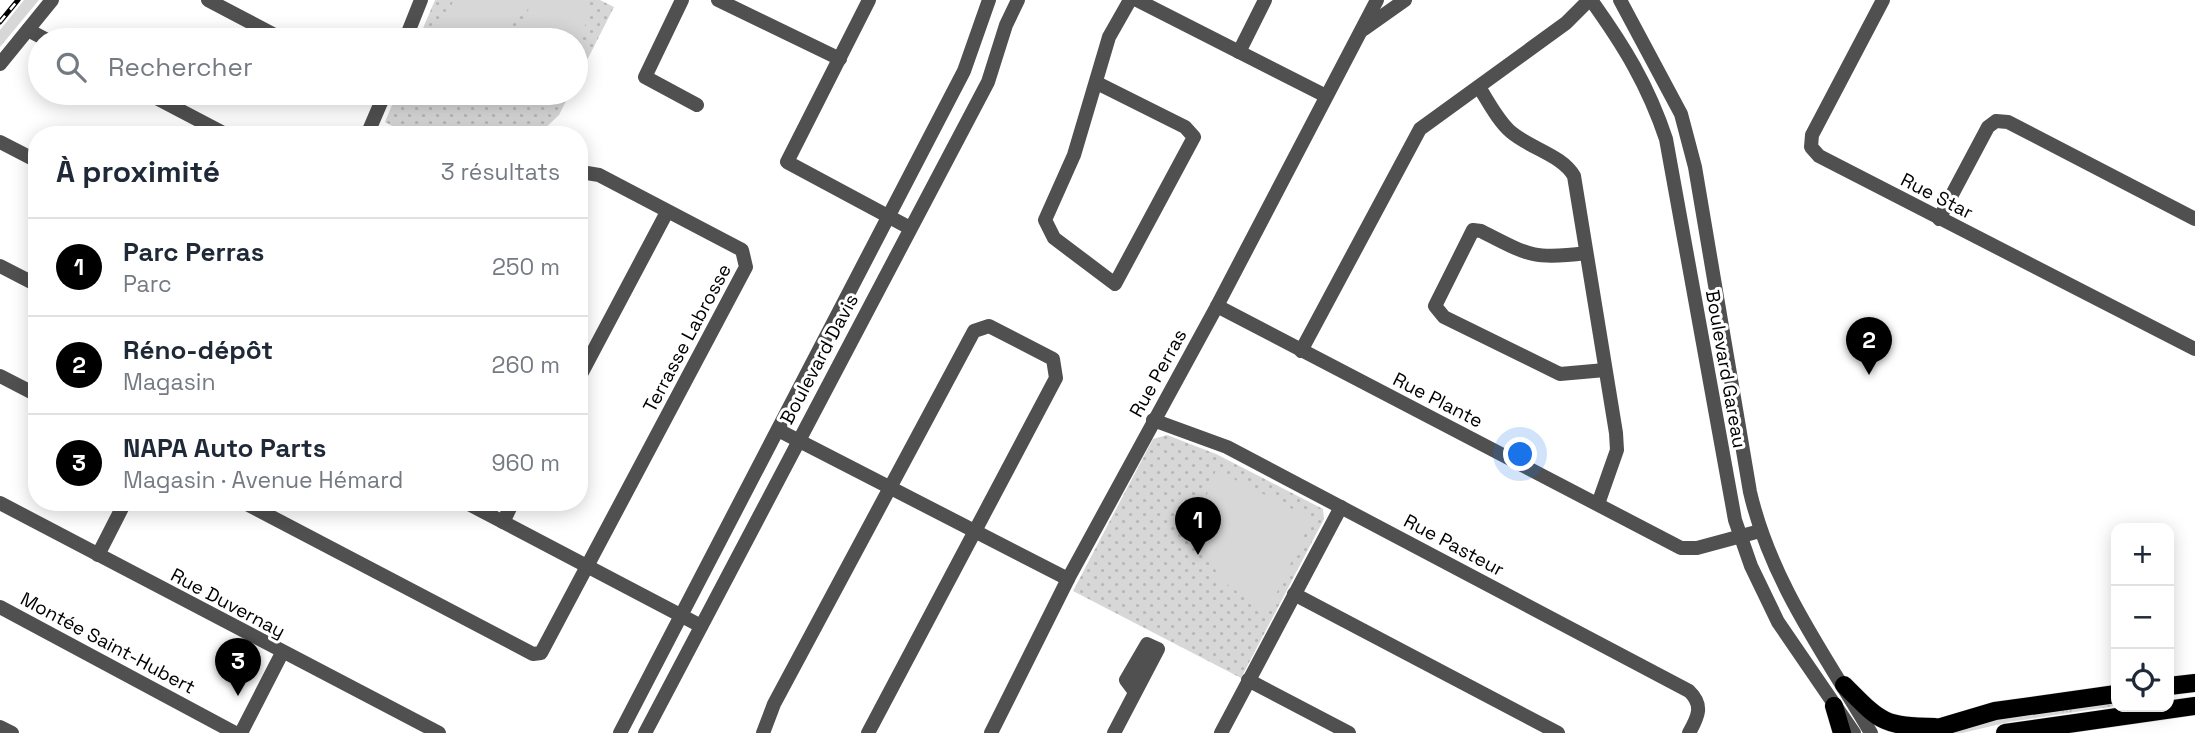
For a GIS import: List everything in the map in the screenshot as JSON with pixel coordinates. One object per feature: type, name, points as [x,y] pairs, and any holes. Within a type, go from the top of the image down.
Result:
[{"type":"main road","points":[[2174,686],[2195,683]]},
{"type":"main road","points":[[1844,685],[1871,712],[1889,724],[1928,730],[1995,711],[2111,695]]},
{"type":"main road","points":[[1834,706],[1842,733]]},
{"type":"main road","points":[[2005,733],[2195,706]]},
{"type":"street","points":[[30,28],[52,0]]},
{"type":"street","points":[[208,0],[261,28]]},
{"type":"street","points":[[410,28],[421,0]]},
{"type":"street","points":[[682,0],[645,77],[697,105]]},
{"type":"street","points":[[718,0],[840,59]]},
{"type":"street","points":[[869,0],[787,162],[910,228]]},
{"type":"street","name":"Boulevard Davis","points":[[620,733],[964,71],[989,0]]},
{"type":"street","name":"Boulevard Davis","points":[[645,733],[988,82],[1006,25],[1018,0]]},
{"type":"street","points":[[1097,83],[1185,127],[1194,137],[1115,284],[1054,239],[1045,220],[1074,155],[1110,37],[1130,0]]},
{"type":"street","points":[[1137,0],[1326,96]]},
{"type":"street","points":[[1239,52],[1265,0]]},
{"type":"street","name":"Rue Perras","points":[[991,733],[1068,579],[1217,306],[1377,0]]},
{"type":"street","name":"Rue Perras","points":[[1360,32],[1405,0]]},
{"type":"street","points":[[1301,351],[1420,129],[1566,23],[1590,0]]},
{"type":"street","name":"Boulevard Gareau","points":[[1590,0],[1627,49],[1654,103],[1666,139],[1724,470],[1740,536],[1770,606],[1854,733]]},
{"type":"street","name":"Boulevard Gareau","points":[[1620,0],[1681,114],[1692,154],[1749,492],[1760,531],[1790,599],[1871,733]]},
{"type":"street","name":"Rue Star","points":[[1883,0],[1812,135],[1811,147],[1819,156],[2195,349]]},
{"type":"street","points":[[0,64],[28,30]]},
{"type":"street","points":[[1479,87],[1508,130],[1538,151],[1566,163],[1574,176],[1617,450],[1598,504]]},
{"type":"street","points":[[170,105],[210,126]]},
{"type":"street","points":[[371,126],[379,105]]},
{"type":"street","points":[[1939,219],[1988,127],[1996,121],[2008,122],[2195,219]]},
{"type":"street","points":[[0,142],[28,156]]},
{"type":"street","name":"Terrasse Labrosse","points":[[260,511],[533,653],[541,653],[546,648],[747,267],[742,250],[599,174],[588,173]]},
{"type":"street","points":[[588,361],[667,212]]},
{"type":"street","points":[[1586,253],[1546,258],[1521,252],[1481,230],[1473,230],[1435,306],[1444,317],[1560,374],[1605,370]]},
{"type":"street","points":[[0,265],[28,280]]},
{"type":"street","name":"Rue Plante","points":[[1217,306],[1681,548],[1688,550],[1760,531]]},
{"type":"street","points":[[763,733],[774,704],[974,331],[989,326],[1053,359],[1056,378],[868,733]]},
{"type":"street","points":[[0,376],[28,390]]},
{"type":"street","name":"Rue Pasteur","points":[[1153,420],[1227,447],[1689,691],[1699,704],[1699,715],[1689,733]]},
{"type":"street","points":[[778,430],[1068,579]]},
{"type":"street","name":"Rue Duvernay","points":[[0,503],[439,733]]},
{"type":"street","points":[[1221,733],[1340,507]]},
{"type":"street","points":[[98,555],[120,511]]},
{"type":"street","points":[[482,511],[701,626]]},
{"type":"street","points":[[503,522],[508,511]]},
{"type":"street","points":[[1294,594],[1558,733]]},
{"type":"street","name":"Montée Saint-Hubert","points":[[0,607],[235,733]]},
{"type":"street","points":[[241,733],[282,653]]},
{"type":"street","points":[[1248,680],[1349,733]]},
{"type":"street","points":[[1114,733],[1135,691]]},
{"type":"street","points":[[0,727],[12,733]]},
{"type":"green space","points":[[24,0],[39,0],[0,47],[0,30]]},
{"type":"green space","points":[[435,0],[600,0],[614,7],[588,58],[588,28],[423,28]]},
{"type":"green space","points":[[454,0],[526,0],[511,28],[440,28]]},
{"type":"green space","points":[[533,0],[580,0],[594,7],[584,28],[520,28]]},
{"type":"green space","points":[[392,105],[564,105],[559,115],[547,126],[392,126],[385,122]]},
{"type":"green space","points":[[1167,435],[1216,454],[1323,509],[1324,519],[1241,678],[1073,591],[1153,439]]},
{"type":"green space","points":[[1216,470],[1312,519],[1267,613],[1221,580],[1206,552],[1200,513]]},
{"type":"green space","points":[[2111,702],[2109,707],[2009,722],[1962,733],[1943,733],[1977,722]]},
{"type":"railway","points":[[0,22],[18,0]]},
{"type":"place","name":"Réno-dépôt","points":[[1869,375]]},
{"type":"place","name":"Parc Perras","points":[[1198,555]]},
{"type":"place","name":"NAPA Auto Parts","points":[[238,696]]}]
